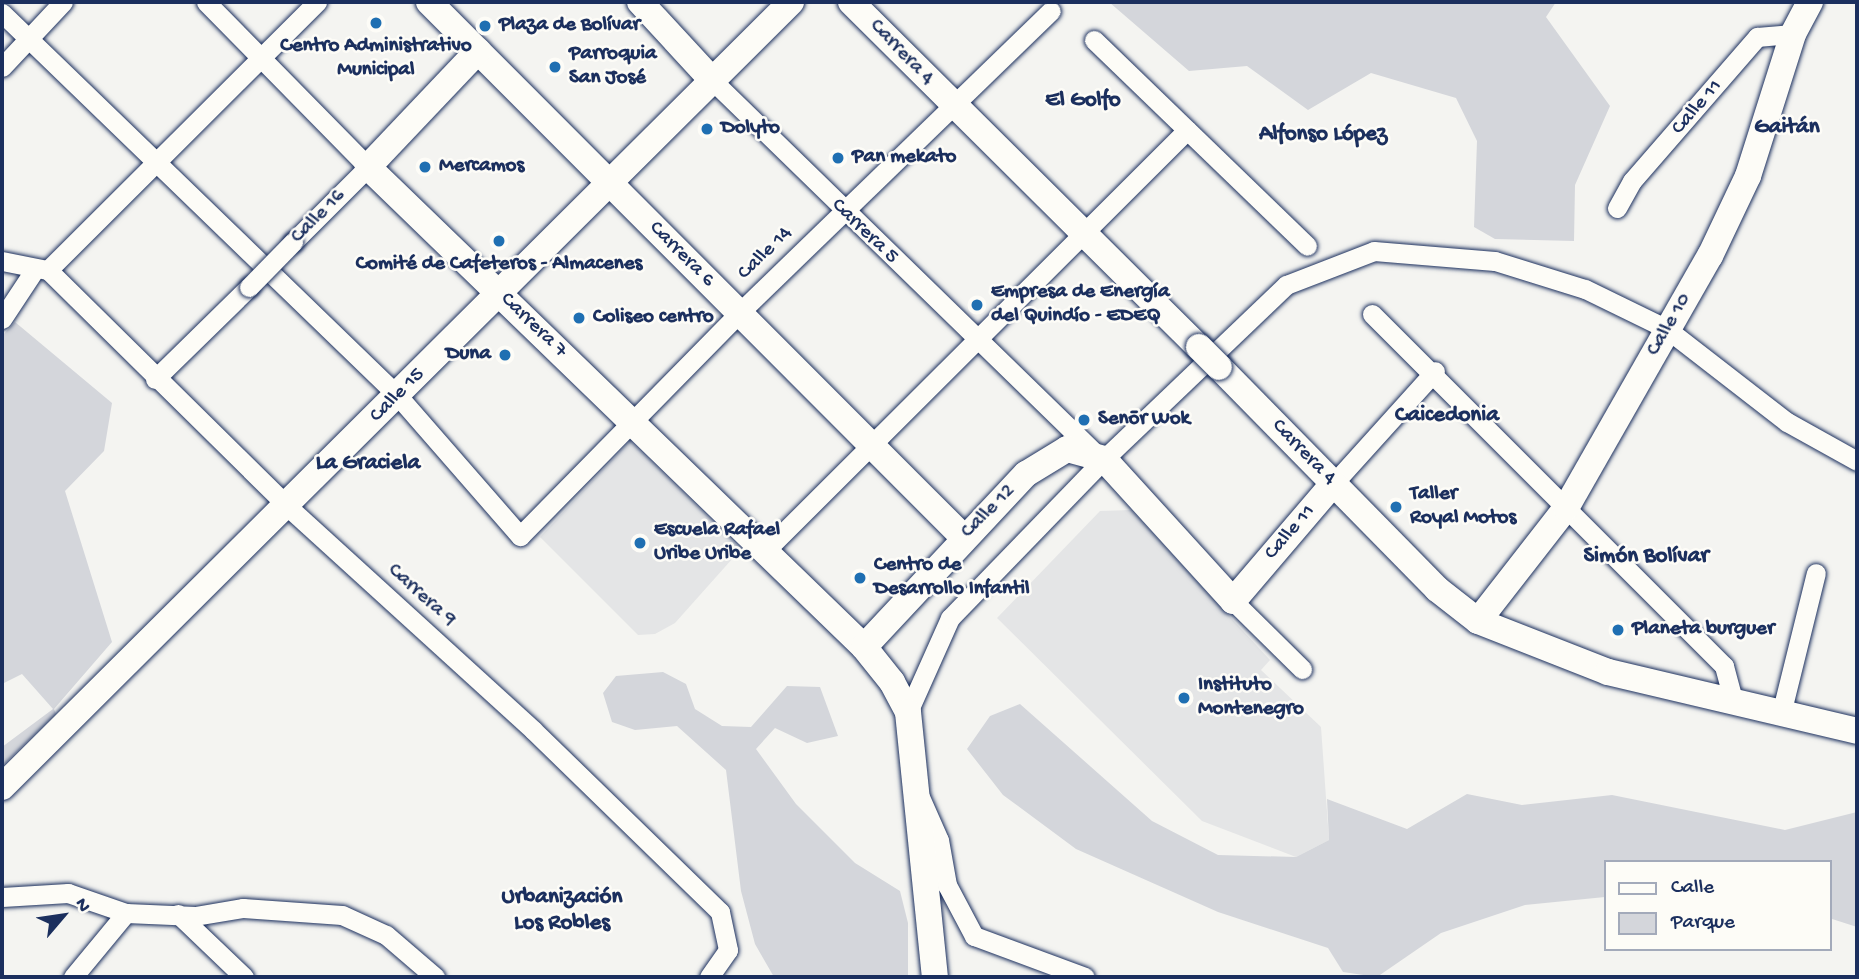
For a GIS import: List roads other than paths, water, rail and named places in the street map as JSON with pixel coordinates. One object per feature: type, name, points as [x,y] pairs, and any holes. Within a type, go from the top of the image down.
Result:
[{"type":"main road","name":"Carrera 6","points":[[429,2],[963,537]]},
{"type":"main road","name":"Carrera 5","points":[[640,2],[713,81]]},
{"type":"main road","name":"Calle 15","points":[[2,787],[398,397],[791,2]]},
{"type":"main road","name":"Carrera 4","points":[[851,2],[1079,232],[1219,366],[1437,589],[1478,621],[1608,672],[1732,699],[1857,732]]},
{"type":"main road","name":"Calle 10","points":[[1478,621],[1566,508],[1667,329],[1748,176],[1793,34],[1810,2]]},
{"type":"main road","name":"Calle 16","points":[[368,167],[478,51]]},
{"type":"main road","name":"Carrera 7","points":[[368,167],[633,422],[763,553],[864,647],[908,712]]},
{"type":"main road","name":"Calle 12","points":[[864,647],[963,537],[1045,458],[1067,449],[1100,456]]},
{"type":"main road","name":"Carrera 5","points":[[1100,456],[1233,601]]},
{"type":"main road","name":"Calle 11","points":[[1233,601],[1333,484]]},
{"type":"main road","points":[[908,712],[935,977]]},
{"type":"street","points":[[2,67],[63,2]]},
{"type":"street","name":"Carrera 7","points":[[206,2],[262,63],[368,167]]},
{"type":"street","points":[[2,319],[42,270],[158,164],[262,63],[317,2]]},
{"type":"street","name":"Calle 14","points":[[398,397],[520,536],[739,313],[1051,11]]},
{"type":"street","points":[[2,13],[398,397]]},
{"type":"street","name":"Calle 11","points":[[1617,208],[1632,181],[1756,37],[1793,34]]},
{"type":"street","points":[[1094,40],[1307,246]]},
{"type":"street","name":"Carrera 5","points":[[713,81],[842,212],[1100,456]]},
{"type":"street","points":[[763,553],[868,442],[1079,232],[1187,130]]},
{"type":"street","name":"Calle 16","points":[[155,379],[368,167]]},
{"type":"street","points":[[908,712],[950,618],[1100,456],[1286,285],[1374,251],[1494,261],[1585,289],[1667,329],[1787,422],[1857,461]]},
{"type":"street","points":[[2,261],[42,270]]},
{"type":"street","name":"Carrera 9","points":[[42,270],[286,505],[533,730],[720,912],[729,933],[714,972]]},
{"type":"street","points":[[1372,314],[1435,371],[1566,508],[1724,666],[1732,699]]},
{"type":"street","name":"Calle 11","points":[[1333,484],[1435,371]]},
{"type":"street","points":[[1781,714],[1816,573]]},
{"type":"street","name":"Carrera 5","points":[[1233,601],[1303,668]]},
{"type":"street","points":[[914,787],[939,840],[951,895],[974,936],[1085,977]]},
{"type":"street","points":[[2,897],[68,893],[126,914],[178,914],[243,908],[342,915],[386,935],[435,977]]},
{"type":"street","points":[[73,977],[126,914]]},
{"type":"street","points":[[178,914],[244,977]]},
{"type":"place","name":"Centro Administrativo Municipal","points":[[376,23]]},
{"type":"place","name":"Plaza de Bolívar","points":[[485,26]]},
{"type":"place","name":"Parroquia San José","points":[[555,67]]},
{"type":"place","name":"Dolyto","points":[[707,129]]},
{"type":"place","name":"Pan mekato","points":[[838,158]]},
{"type":"place","name":"Mercamos","points":[[425,167]]},
{"type":"place","name":"Comité de Cafeteros - Almacenes","points":[[499,241]]},
{"type":"place","name":"Empresa de Energía del Quindío - EDEQ","points":[[977,305]]},
{"type":"place","name":"Coliseo centro","points":[[579,318]]},
{"type":"place","name":"Duna","points":[[505,355]]},
{"type":"place","name":"Senõr Wok","points":[[1084,420]]},
{"type":"place","name":"Taller Royal Motos","points":[[1396,507]]},
{"type":"place","name":"Escuela Rafael Uribe Uribe","points":[[640,543]]},
{"type":"place","name":"Centro de Desarrollo Infantil","points":[[860,578]]},
{"type":"place","name":"Planeta burguer","points":[[1618,630]]},
{"type":"place","name":"Instituto Montenegro","points":[[1184,698]]},
{"type":"district","name":"El Golfo","points":[[1083,101]]},
{"type":"district","name":"Gaitán","points":[[1787,128]]},
{"type":"district","name":"Alfonso López","points":[[1323,135]]},
{"type":"district","name":"Caicedonia","points":[[1447,416]]},
{"type":"district","name":"La Graciela","points":[[368,464]]},
{"type":"district","name":"Simón Bolívar","points":[[1646,557]]},
{"type":"district","name":"Urbanización Los Robles","points":[[562,911]]}]
